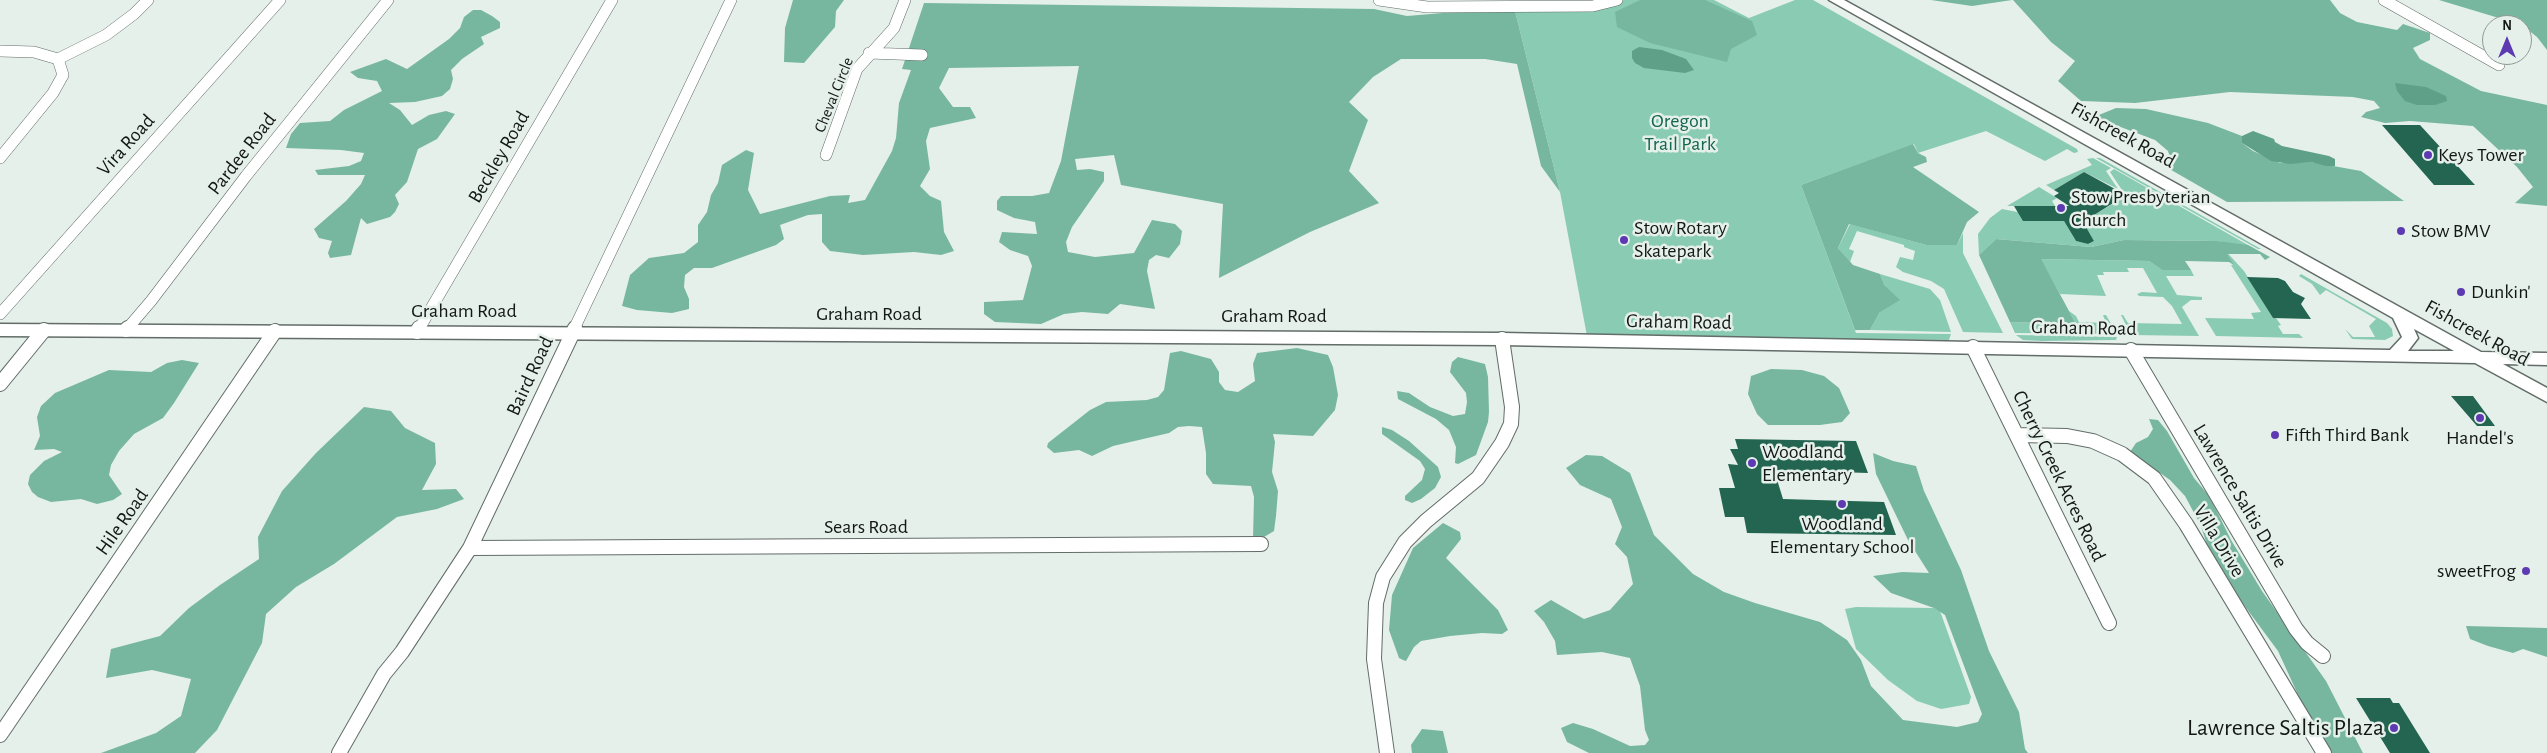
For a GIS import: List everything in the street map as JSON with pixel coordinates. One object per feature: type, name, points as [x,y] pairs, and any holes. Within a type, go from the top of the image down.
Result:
[{"type":"main road","name":"Fishcreek Road","points":[[1835,0],[2547,396]]},
{"type":"main road","points":[[2394,356],[2410,338],[2400,314]]},
{"type":"main road","name":"Graham Road","points":[[0,330],[1502,339],[2547,358]]},
{"type":"street","points":[[0,51],[34,52],[58,59],[106,34],[148,0]]},
{"type":"street","name":"Vira Road","points":[[0,314],[280,0]]},
{"type":"street","name":"Pardee Road","points":[[126,330],[151,301],[246,176],[388,0]]},
{"type":"street","name":"Beckley Road","points":[[417,332],[612,0]]},
{"type":"street","name":"Baird Road","points":[[339,753],[384,674],[402,652],[470,548],[570,334],[731,0]]},
{"type":"street","name":"Cheval Circle","points":[[826,155],[857,69],[869,53],[894,28],[905,0]]},
{"type":"street","points":[[1379,0],[1427,7],[1552,7],[1593,6],[1617,0]]},
{"type":"street","points":[[2384,0],[2482,54]]},
{"type":"street","points":[[869,53],[922,55]]},
{"type":"street","points":[[0,158],[59,84],[63,74],[58,59]]},
{"type":"street","points":[[0,384],[44,330]]},
{"type":"street","name":"Hile Road","points":[[0,735],[275,332]]},
{"type":"street","points":[[1387,753],[1374,659],[1376,603],[1384,577],[1405,542],[1426,520],[1478,478],[1502,443],[1511,424],[1512,407],[1502,339]]},
{"type":"street","name":"Cherry Creek Acres Road","points":[[1973,347],[2109,623]]},
{"type":"street","name":"Lawrence Saltis Drive","points":[[2131,350],[2296,629],[2307,643],[2323,656]]},
{"type":"street","name":"Villa Drive","points":[[2017,435],[2067,436],[2093,441],[2122,454],[2154,478],[2186,524],[2324,753]]},
{"type":"street","name":"Sears Road","points":[[470,548],[1261,544]]},
{"type":"green space","name":"Oregon Trail Park","points":[[1617,0],[1714,0],[1749,18],[1795,0],[1813,0],[2077,149],[2078,152],[2074,153],[2067,149],[2045,161],[1986,131],[1918,153],[1914,144],[1801,185],[1856,333],[1951,334],[1949,340],[1587,336],[1560,192],[1514,7]]},
{"type":"green space","points":[[2093,158],[2111,168],[2106,171],[2118,189],[2084,172],[2054,190],[2046,185],[2092,165],[2087,159]]},
{"type":"green space","points":[[2096,158],[2100,158],[2261,249],[2258,249]]},
{"type":"green space","points":[[2114,169],[2255,249],[2217,241],[2124,240],[2091,247],[1996,239],[1979,255],[1978,234],[1990,218],[2002,209],[2064,221],[2076,241],[2088,244],[2094,241],[2078,215],[2087,210],[2096,214],[2126,196],[2119,192],[2122,190],[2110,172]]},
{"type":"green space","points":[[2039,187],[2057,198],[2052,201],[2055,206],[2007,206]]},
{"type":"green space","points":[[1850,224],[1926,245],[1957,245],[1963,233],[1963,253],[2003,333],[1963,332],[1944,289],[1931,281],[1903,272],[1896,267],[1900,257],[1913,260],[1915,251],[1904,247],[1904,245],[1857,231],[1849,249],[1854,251],[1850,262],[1838,248]]},
{"type":"green space","points":[[2223,248],[2244,271],[2273,318],[2276,318],[2281,325],[2278,326],[2283,334],[2299,334],[2303,338],[2216,336],[2205,318],[2254,319],[2251,313],[2261,312],[2231,265],[2233,265]]},
{"type":"green space","points":[[2040,259],[2149,261],[2162,270],[2191,270],[2194,276],[2166,276],[2177,295],[2202,297],[2202,300],[2191,300],[2182,307],[2199,336],[2131,335],[2121,315],[2123,315],[2128,323],[2182,324],[2172,306],[2163,297],[2139,296],[2137,294],[2142,292],[2157,293],[2143,268],[2127,268],[2129,272],[2103,272],[2104,275],[2097,275],[2106,296],[2060,294]]},
{"type":"green space","points":[[1880,274],[1930,289],[1940,300],[1951,332],[1870,330],[1880,312],[1885,286]]},
{"type":"green space","points":[[2301,274],[2387,323],[2392,329],[2393,336],[2385,340],[2352,339],[2345,329],[2353,337],[2375,337],[2369,326],[2376,319],[2326,290],[2320,295],[2312,284],[2299,276]]},
{"type":"green space","points":[[2069,311],[2076,316],[2079,322],[2106,323],[2103,315],[2106,315],[2117,334],[2015,333],[2010,322],[2076,324]]},
{"type":"green space","points":[[2016,335],[2117,337],[2116,340],[2042,341],[2023,340]]},
{"type":"green space","points":[[1856,607],[1934,608],[1940,611],[1971,697],[1969,704],[1941,709],[1917,701],[1888,680],[1856,649],[1845,609]]},
{"type":"shaded area","points":[[793,0],[844,0],[836,11],[835,27],[804,63],[784,62],[785,28]]},
{"type":"shaded area","points":[[1640,0],[1705,0],[1752,21],[1757,35],[1731,49],[1727,62],[1650,43],[1617,27],[1615,12]]},
{"type":"shaded area","points":[[1931,0],[2012,0],[1972,6]]},
{"type":"shaded area","points":[[2013,0],[2330,0],[2340,13],[2357,22],[2397,30],[2403,24],[2430,33],[2430,40],[2413,48],[2420,59],[2481,91],[2547,105],[2547,206],[2515,203],[2533,187],[2517,167],[2473,126],[2410,121],[2385,123],[2361,117],[2366,112],[2380,108],[2374,101],[2353,97],[2230,92],[2135,103],[2081,101],[2058,81],[2075,61],[2051,42]]},
{"type":"shaded area","points":[[2439,0],[2547,0],[2547,50],[2532,33],[2532,15],[2489,15]]},
{"type":"shaded area","points":[[924,3],[1374,9],[1407,16],[1514,7],[1560,192],[1541,166],[1517,64],[1485,59],[1401,59],[1373,77],[1349,102],[1368,120],[1349,171],[1379,203],[1310,232],[1219,278],[1223,204],[1121,185],[1114,155],[1075,159],[1077,170],[1090,169],[1104,172],[1104,181],[1072,227],[1066,242],[1068,252],[1095,257],[1134,253],[1152,220],[1175,224],[1182,231],[1180,244],[1169,258],[1156,255],[1149,260],[1147,271],[1155,309],[1120,304],[1108,314],[1082,312],[1064,314],[1041,324],[995,322],[984,314],[984,302],[1023,300],[1032,266],[1028,256],[1010,250],[999,242],[1002,232],[1037,234],[1035,222],[1014,218],[997,210],[997,201],[1001,196],[1032,196],[1049,193],[1061,161],[1079,66],[949,68],[939,88],[953,107],[970,107],[976,118],[930,128],[926,141],[930,169],[920,186],[930,196],[941,201],[944,232],[954,251],[941,255],[914,252],[863,255],[830,251],[822,242],[822,214],[808,215],[780,225],[784,239],[776,245],[712,268],[694,268],[685,275],[684,287],[689,299],[689,309],[672,313],[637,310],[622,306],[630,275],[649,258],[684,253],[698,242],[698,225],[707,212],[711,195],[718,183],[722,165],[746,150],[754,153],[748,190],[760,214],[830,196],[850,195],[848,203],[865,200],[892,151],[896,138],[899,103],[911,70],[902,69]]},
{"type":"shaded area","points":[[473,10],[481,10],[492,16],[500,22],[500,28],[481,37],[484,44],[462,59],[451,70],[453,79],[450,89],[442,96],[415,102],[389,103],[400,110],[412,125],[429,115],[446,111],[455,114],[437,139],[418,149],[407,182],[395,195],[399,204],[395,212],[390,217],[367,224],[361,218],[351,255],[330,258],[328,253],[332,241],[319,238],[314,229],[346,201],[361,184],[365,175],[318,175],[315,170],[349,166],[361,161],[364,153],[341,150],[286,148],[291,134],[300,123],[330,121],[344,110],[382,91],[377,81],[358,78],[350,72],[386,59],[407,69],[449,39],[460,28],[464,17]]},
{"type":"shaded area","points":[[1639,47],[1662,50],[1686,59],[1694,70],[1685,73],[1644,68],[1635,63],[1632,58],[1632,51]]},
{"type":"shaded area","points":[[2395,83],[2426,87],[2446,96],[2447,101],[2435,105],[2417,105],[2405,101],[2397,91]]},
{"type":"shaded area","points":[[2116,108],[2146,109],[2208,123],[2242,136],[2242,143],[2253,151],[2280,163],[2311,162],[2361,171],[2404,201],[2227,202],[2166,167],[2171,161],[2168,151],[2155,140],[2094,117]]},
{"type":"shaded area","points":[[2253,131],[2274,139],[2275,142],[2282,146],[2329,156],[2335,159],[2335,166],[2311,162],[2290,164],[2271,161],[2242,143],[2242,136]]},
{"type":"shaded area","points":[[1913,144],[1918,153],[1926,157],[1927,162],[1913,167],[1979,212],[1967,222],[1957,245],[1926,245],[1849,224],[1838,248],[1853,265],[1880,274],[1885,286],[1900,300],[1880,312],[1870,330],[1855,330],[1801,185]]},
{"type":"shaded area","points":[[1996,239],[2091,247],[2124,240],[2217,241],[2248,245],[2270,257],[2265,260],[2260,254],[2227,254],[2234,265],[2229,262],[2185,261],[2191,270],[2162,270],[2149,261],[2041,259],[2076,324],[2010,322],[1979,255]]},
{"type":"shaded area","points":[[1297,348],[1328,355],[1333,367],[1338,395],[1335,410],[1313,436],[1273,434],[1275,442],[1272,472],[1278,491],[1276,516],[1274,531],[1264,537],[1253,539],[1254,497],[1251,486],[1213,484],[1206,474],[1206,453],[1202,427],[1178,427],[1169,433],[1113,446],[1092,456],[1079,450],[1054,453],[1047,447],[1048,443],[1090,410],[1106,402],[1147,400],[1158,397],[1164,390],[1170,353],[1181,351],[1211,359],[1219,372],[1219,382],[1225,390],[1238,392],[1255,381],[1253,364],[1257,353]]},
{"type":"shaded area","points":[[1458,357],[1485,364],[1488,377],[1489,412],[1488,422],[1476,455],[1458,464],[1455,463],[1456,447],[1449,430],[1436,419],[1398,399],[1397,391],[1409,393],[1430,407],[1453,416],[1465,414],[1466,393],[1450,372],[1452,362]]},
{"type":"shaded area","points":[[182,360],[199,363],[174,403],[163,418],[134,434],[119,451],[111,465],[109,475],[122,494],[113,500],[97,504],[81,499],[51,502],[38,497],[32,492],[28,484],[30,475],[44,461],[62,452],[54,449],[34,450],[40,436],[37,417],[41,406],[55,393],[109,370],[151,372],[167,363]]},
{"type":"shaded area","points":[[1771,369],[1802,370],[1824,376],[1839,388],[1850,413],[1842,422],[1820,425],[1768,425],[1757,414],[1748,394],[1751,376]]},
{"type":"shaded area","points":[[364,407],[391,411],[405,428],[435,443],[436,464],[422,490],[456,489],[464,499],[437,509],[397,517],[334,564],[296,587],[266,614],[262,643],[217,730],[195,753],[101,753],[156,733],[181,716],[191,679],[152,670],[106,678],[111,649],[160,636],[189,608],[259,559],[258,537],[282,491],[316,453]]},
{"type":"shaded area","points":[[2149,419],[2158,420],[2167,431],[2194,478],[2210,497],[2231,540],[2262,591],[2326,681],[2363,753],[2332,753],[2299,697],[2278,651],[2238,597],[2210,553],[2200,524],[2185,496],[2170,480],[2130,452],[2136,443],[2148,437],[2153,429]]},
{"type":"shaded area","points":[[1382,427],[1392,430],[1409,441],[1438,467],[1441,477],[1435,488],[1421,499],[1412,503],[1405,500],[1405,496],[1422,480],[1425,469],[1420,461],[1382,434]]},
{"type":"shaded area","points":[[1873,453],[1893,461],[1916,466],[1924,491],[1961,570],[1989,651],[2019,712],[2025,749],[2028,753],[1589,753],[1567,742],[1561,728],[1573,723],[1593,729],[1630,746],[1645,745],[1649,740],[1645,730],[1640,686],[1630,658],[1602,652],[1557,655],[1555,641],[1544,622],[1534,611],[1551,600],[1584,619],[1610,610],[1633,584],[1627,557],[1615,544],[1622,527],[1611,499],[1580,485],[1566,468],[1586,455],[1602,456],[1630,473],[1654,535],[1693,574],[1724,592],[1820,622],[1847,640],[1861,660],[1871,686],[1903,720],[1957,727],[1978,722],[1982,714],[1945,615],[1934,608],[1891,593],[1873,576],[1902,572],[1929,573],[1908,540],[1876,474]]},
{"type":"shaded area","points":[[1443,523],[1460,532],[1461,539],[1446,558],[1498,610],[1508,630],[1502,634],[1482,633],[1421,641],[1414,647],[1406,661],[1399,658],[1389,630],[1392,595],[1413,548]]},
{"type":"shaded area","points":[[2466,626],[2547,628],[2547,657],[2523,649],[2513,653],[2488,646],[2470,639]]},
{"type":"shaded area","points":[[1422,729],[1443,731],[1448,753],[1412,753],[1411,745]]},
{"type":"building","name":"Keys Tower","points":[[2382,125],[2420,125],[2475,185],[2434,185]]},
{"type":"building","name":"Stow Presbyterian Church","points":[[2084,172],[2126,195],[2083,222],[2094,241],[2088,244],[2076,241],[2064,221],[2023,221],[2014,206],[2069,206],[2054,196],[2059,193],[2054,190]]},
{"type":"building","points":[[2247,277],[2278,278],[2285,281],[2293,292],[2305,298],[2301,304],[2311,319],[2273,318]]},
{"type":"building","name":"Handel's","points":[[2451,396],[2473,396],[2495,426],[2477,426]]},
{"type":"building","points":[[1735,439],[1856,441],[1868,473],[1774,470],[1783,499],[1884,502],[1896,535],[1747,533],[1744,517],[1725,517],[1719,488],[1735,488],[1728,464],[1738,465],[1730,449],[1738,449]]},
{"type":"building","name":"Lawrence Saltis Plaza","points":[[2356,698],[2390,698],[2393,703],[2399,703],[2430,753],[2390,753]]},
{"type":"place","name":"Keys Tower","points":[[2428,155]]},
{"type":"place","name":"Stow Presbyterian Church","points":[[2061,208]]},
{"type":"place","name":"Stow BMV","points":[[2401,231]]},
{"type":"place","name":"Stow Rotary Skatepark","points":[[1624,240]]},
{"type":"place","name":"Dunkin'","points":[[2461,292]]},
{"type":"place","name":"Handel's","points":[[2480,418]]},
{"type":"place","name":"Fifth Third Bank","points":[[2275,435]]},
{"type":"place","name":"Woodland Elementary","points":[[1752,463]]},
{"type":"place","name":"Woodland Elementary School","points":[[1842,504]]},
{"type":"place","name":"sweetFrog","points":[[2526,571]]},
{"type":"place","name":"Lawrence Saltis Plaza","points":[[2394,728]]}]
